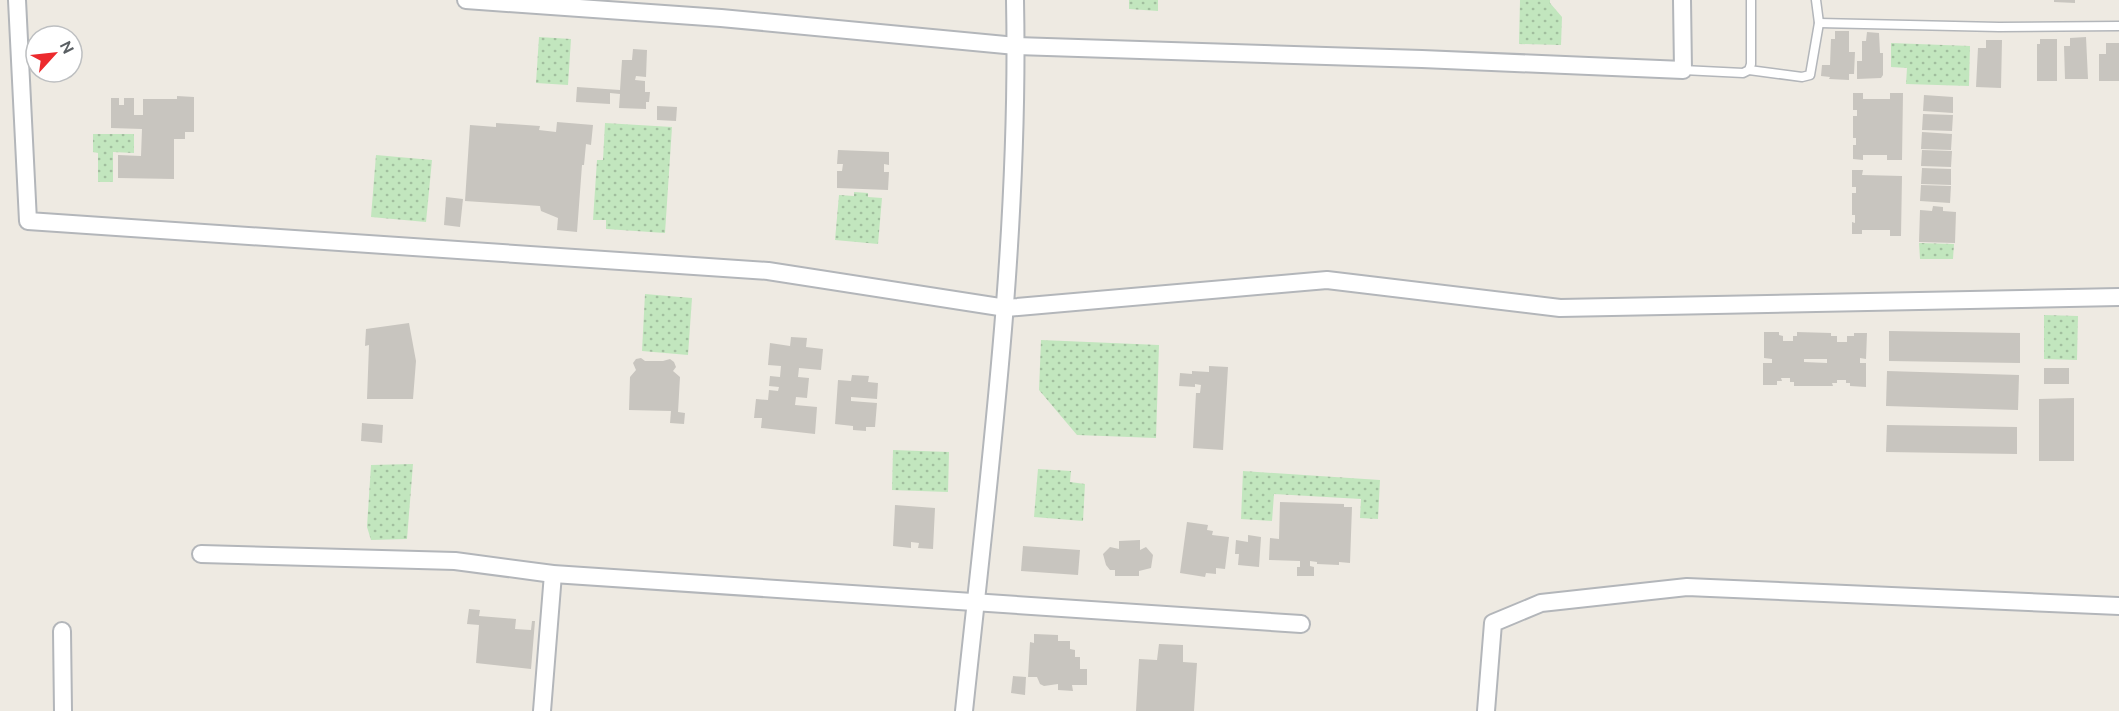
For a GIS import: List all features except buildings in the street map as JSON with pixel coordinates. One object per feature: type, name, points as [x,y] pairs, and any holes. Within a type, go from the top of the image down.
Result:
[{"type":"street","points":[[17,0],[28,221],[768,271],[1006,308],[1327,280],[1560,308],[2119,297]]},
{"type":"street","points":[[466,0],[721,18],[1016,46],[1683,70],[1682,0]]},
{"type":"street","points":[[964,711],[1006,308],[1016,46],[1015,0]]},
{"type":"street","points":[[201,554],[455,561],[553,574],[1301,624]]},
{"type":"street","points":[[542,711],[553,574]]},
{"type":"street","points":[[1486,711],[1493,623],[1541,603],[1687,587],[2119,606]]},
{"type":"street","points":[[62,631],[63,711]]},
{"type":"lane","points":[[1683,70],[1743,74],[1749,70],[1751,64],[1751,0]]},
{"type":"lane","points":[[1749,70],[1802,77],[1810,75],[1819,23],[1816,0]]},
{"type":"lane","points":[[1819,23],[1999,27],[2119,26]]},
{"type":"green space","points":[[1129,0],[1158,0],[1158,11],[1129,9]]},
{"type":"green space","points":[[1520,0],[1550,0],[1562,17],[1561,45],[1519,44]]},
{"type":"green space","points":[[539,37],[571,39],[568,85],[536,83]]},
{"type":"green space","points":[[1891,43],[1970,46],[1969,86],[1906,84],[1907,68],[1891,67]]},
{"type":"green space","points":[[605,123],[672,127],[665,233],[606,229],[606,220],[593,220],[597,160],[603,160]]},
{"type":"green space","points":[[93,134],[134,134],[134,153],[113,152],[113,182],[98,182],[98,153],[93,152]]},
{"type":"green space","points":[[376,155],[432,160],[426,222],[371,217]]},
{"type":"green space","points":[[854,192],[868,193],[868,197],[882,198],[878,244],[835,240],[839,195],[854,196]]},
{"type":"green space","points":[[1919,243],[1954,244],[1953,259],[1920,259]]},
{"type":"green space","points":[[645,294],[692,298],[688,355],[642,351]]},
{"type":"green space","points":[[2044,315],[2078,316],[2077,360],[2044,359]]},
{"type":"green space","points":[[1041,340],[1159,345],[1156,438],[1077,435],[1039,390]]},
{"type":"green space","points":[[893,450],[949,452],[948,492],[892,490]]},
{"type":"green space","points":[[413,464],[407,539],[371,540],[367,527],[371,465]]},
{"type":"green space","points":[[1038,469],[1071,471],[1070,482],[1085,484],[1083,521],[1034,517]]},
{"type":"green space","points":[[1243,471],[1380,480],[1378,519],[1360,518],[1361,499],[1274,494],[1272,521],[1241,519]]}]
